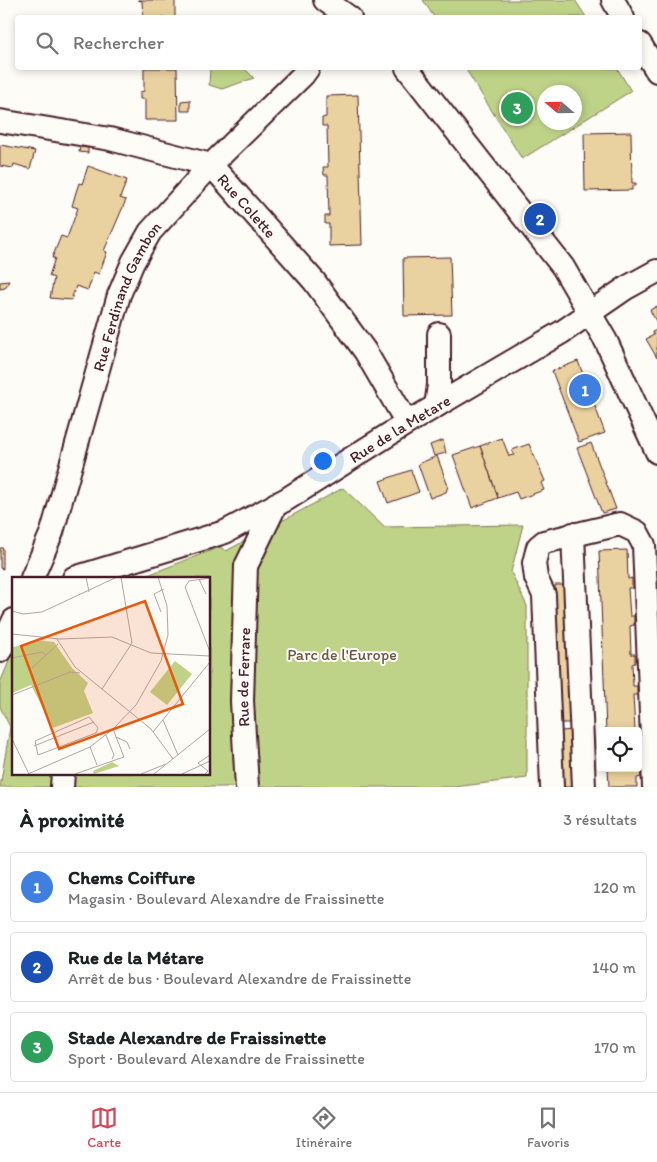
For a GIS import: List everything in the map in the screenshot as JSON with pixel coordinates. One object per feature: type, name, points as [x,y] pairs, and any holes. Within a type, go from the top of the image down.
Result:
[{"type":"street","points":[[612,0],[621,15]]},
{"type":"street","points":[[642,47],[657,71]]},
{"type":"street","name":"Rue Ferdinand Gambon","points":[[37,577],[52,532],[119,295],[133,262],[150,232],[210,165],[307,70]]},
{"type":"street","points":[[409,70],[563,267],[606,340],[656,445]]},
{"type":"street","name":"Rue Colette","points":[[0,121],[110,138],[210,165],[314,281],[365,351],[407,423]]},
{"type":"street","name":"Rue de la Metare","points":[[77,577],[225,532],[276,504],[590,314],[626,288],[657,271]]},
{"type":"street","points":[[436,406],[439,385],[439,334]]},
{"type":"street","name":"Rue de Ferrare","points":[[247,787],[242,701],[246,566],[276,504]]},
{"type":"street","points":[[552,787],[544,595],[536,578],[534,563],[538,547],[544,542],[620,524],[632,528],[644,545],[654,710],[654,787]]},
{"type":"street","points":[[225,532],[246,566]]},
{"type":"street","points":[[574,534],[584,787]]},
{"type":"street","points":[[0,651],[12,624]]},
{"type":"street","points":[[62,787],[64,774]]},
{"type":"green space","points":[[423,0],[575,0],[585,15],[433,15]]},
{"type":"green space","points":[[210,70],[246,70],[254,78],[222,89],[209,85]]},
{"type":"green space","points":[[466,70],[618,70],[631,91],[582,122],[582,85],[537,85],[537,130],[568,130],[522,159]]},
{"type":"green space","name":"Parc de l'Europe","points":[[343,488],[384,527],[523,525],[511,572],[527,606],[527,778],[454,787],[0,787],[10,727],[0,707],[0,683],[12,654],[12,774],[210,774],[210,577],[143,577],[220,547],[226,551]]},
{"type":"building","points":[[138,0],[175,0],[175,15],[143,15],[142,1]]},
{"type":"building","points":[[144,70],[177,70],[178,120],[145,120],[145,99],[140,99],[140,92],[144,91]]},
{"type":"building","points":[[358,95],[362,245],[329,246],[329,224],[325,224],[325,216],[329,216],[328,175],[324,175],[323,167],[328,167],[327,126],[322,126],[322,118],[326,117],[326,96]]},
{"type":"building","points":[[190,100],[190,111],[181,111],[181,101]]},
{"type":"building","points":[[631,132],[632,183],[636,183],[636,186],[632,186],[632,190],[585,191],[584,133]]},
{"type":"building","points":[[0,145],[35,151],[30,169],[14,164],[13,168],[0,166]]},
{"type":"building","points":[[80,147],[88,148],[88,153],[79,152]]},
{"type":"building","points":[[88,166],[127,180],[120,198],[126,200],[104,251],[107,252],[99,274],[94,272],[88,290],[76,286],[71,300],[50,298],[54,278],[49,276],[55,258],[52,258],[61,236],[67,238],[78,208],[72,206],[76,192],[79,183],[82,184]]},
{"type":"building","points":[[450,257],[452,315],[404,316],[403,258]]},
{"type":"building","points":[[9,281],[5,288],[0,289],[0,282]]},
{"type":"building","points":[[657,306],[657,323],[650,310]]},
{"type":"building","points":[[657,330],[657,358],[646,339],[654,335],[652,332]]},
{"type":"building","points":[[578,361],[605,433],[579,442],[552,371]]},
{"type":"building","points":[[502,438],[509,456],[514,455],[512,450],[529,444],[545,481],[541,483],[544,490],[519,499],[516,492],[498,498],[480,446]]},
{"type":"building","points":[[443,440],[446,453],[434,456],[430,445]]},
{"type":"building","points":[[591,443],[616,509],[602,513],[577,448]]},
{"type":"building","points":[[480,446],[498,498],[472,508],[453,455]]},
{"type":"building","points":[[437,456],[448,486],[446,492],[430,498],[418,464]]},
{"type":"building","points":[[411,470],[419,492],[388,503],[380,481]]},
{"type":"building","points":[[0,548],[3,548],[3,569],[0,568]]},
{"type":"building","points":[[627,550],[628,579],[632,578],[632,588],[628,588],[630,616],[634,616],[634,625],[630,626],[631,654],[635,654],[635,663],[632,664],[633,686],[637,686],[637,695],[633,695],[635,727],[606,727],[599,551]]},
{"type":"building","points":[[555,585],[568,585],[574,723],[561,723]]},
{"type":"building","points":[[575,730],[577,787],[563,787],[561,731]]},
{"type":"building","points":[[608,772],[640,772],[641,777],[637,778],[637,787],[609,787]]},
{"type":"place","name":"Stade Alexandre de Fraissinette","points":[[517,108]]},
{"type":"place","name":"Rue de la Métare","points":[[540,219]]},
{"type":"place","name":"Chems Coiffure","points":[[585,390]]}]
